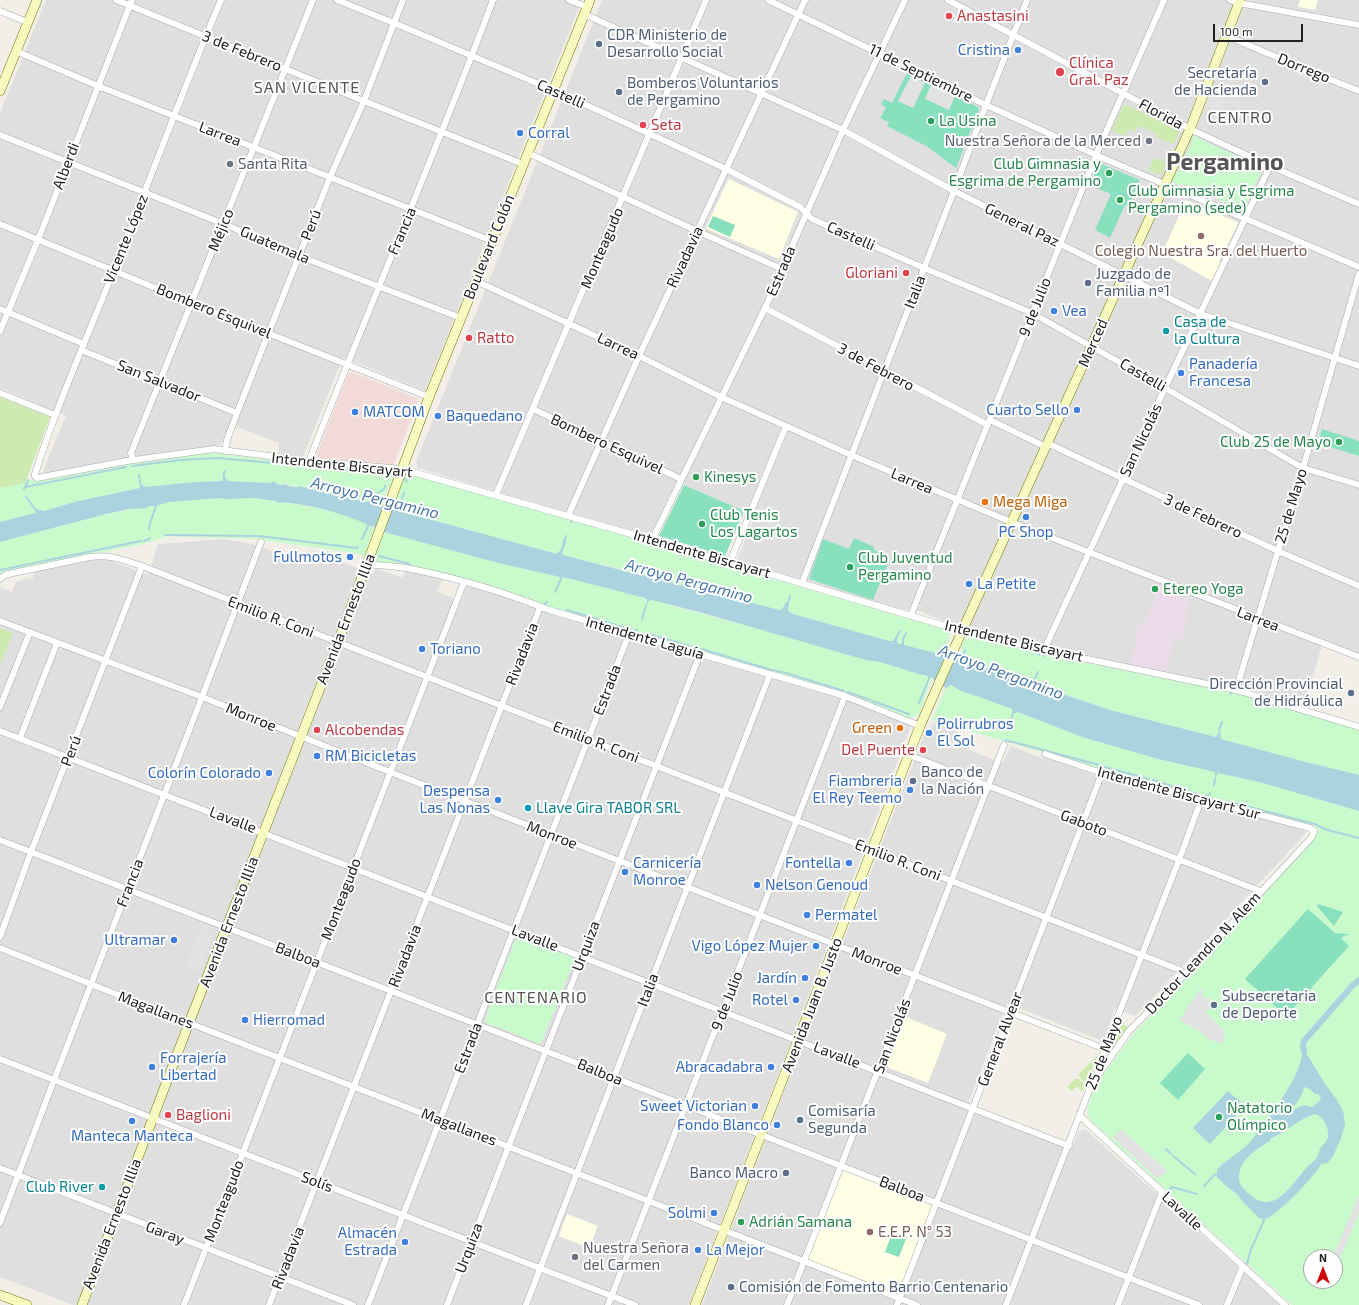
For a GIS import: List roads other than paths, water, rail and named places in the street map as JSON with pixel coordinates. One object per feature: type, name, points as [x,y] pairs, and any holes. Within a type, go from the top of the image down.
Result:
[{"type":"main road","points":[[0,90],[36,0]]},
{"type":"main road","name":"Merced","points":[[930,705],[1011,522],[1190,128],[1227,36],[1236,1]]},
{"type":"main road","name":"Boulevard Colón","points":[[392,496],[429,397],[587,7]]},
{"type":"main road","name":"Avenida Ernesto Illia","points":[[82,1305],[189,1023],[338,642],[392,496]]},
{"type":"main road","name":"Avenida Juan B. Justo","points":[[695,1305],[920,726],[930,705]]},
{"type":"main road","points":[[0,1295],[27,1305]]},
{"type":"street","name":"3 de Febrero","points":[[116,0],[131,3],[286,69],[523,164]]},
{"type":"street","name":"Vicente López","points":[[37,478],[35,474],[55,415],[114,271],[221,0]]},
{"type":"street","name":"Méjico","points":[[133,460],[130,453],[314,0]]},
{"type":"street","name":"Castelli","points":[[337,0],[394,22],[553,90],[726,169],[800,207],[812,219],[1032,313],[1303,468],[1359,485]]},
{"type":"street","name":"Perú","points":[[225,451],[227,440],[237,413],[330,177],[364,101],[403,0]]},
{"type":"street","name":"Francia","points":[[309,461],[378,286],[442,131],[492,0]]},
{"type":"street","name":"General Paz","points":[[569,0],[587,7],[682,58],[843,130],[954,191],[1200,314],[1359,366]]},
{"type":"street","name":"Monteagudo","points":[[496,495],[706,0]]},
{"type":"street","name":"11 de Septiembre","points":[[768,0],[986,105],[1096,155],[1246,219]]},
{"type":"street","name":"Rivadavia","points":[[568,516],[639,356],[804,0]]},
{"type":"street","name":"Estrada","points":[[652,540],[765,308],[843,130],[905,0]]},
{"type":"street","name":"Florida","points":[[948,0],[1123,94],[1190,128],[1270,166],[1359,204]]},
{"type":"street","name":"Italia","points":[[802,583],[1027,0]]},
{"type":"street","name":"9 de Julio","points":[[911,615],[1096,155],[1164,0]]},
{"type":"street","points":[[1236,1],[1359,25]]},
{"type":"street","name":"Alberdi","points":[[0,331],[38,240],[131,3]]},
{"type":"street","points":[[0,11],[27,22]]},
{"type":"street","name":"Dorrego","points":[[1227,36],[1309,71],[1359,90]]},
{"type":"street","name":"Larrea","points":[[16,51],[98,86],[492,241]]},
{"type":"street","name":"Guatemala","points":[[0,136],[224,224],[299,256],[461,318]]},
{"type":"street","points":[[528,153],[697,232],[782,269]]},
{"type":"street","name":"San Nicolás","points":[[1044,650],[1165,388],[1270,166]]},
{"type":"street","points":[[1246,219],[1359,267]]},
{"type":"street","name":"Bombero Esquivel","points":[[0,224],[192,303],[429,397]]},
{"type":"street","name":"25 de Mayo","points":[[1236,690],[1303,468],[1359,274]]},
{"type":"street","name":"Larrea","points":[[476,281],[639,356],[721,397],[851,455],[1011,522],[1359,657]]},
{"type":"street","name":"3 de Febrero","points":[[765,308],[884,371],[989,423],[1124,478],[1278,551],[1359,586]]},
{"type":"street","name":"San Salvador","points":[[0,309],[82,347],[237,413]]},
{"type":"street","points":[[0,393],[55,415]]},
{"type":"street","name":"Bombero Esquivel","points":[[533,409],[681,479]]},
{"type":"street","points":[[730,562],[786,426]]},
{"type":"street","name":"Intendente Biscayart","points":[[37,478],[133,460],[214,449],[309,461],[402,469],[730,562],[962,631],[1044,650],[1236,690],[1359,727]]},
{"type":"street","name":"Francia","points":[[0,1223],[261,542]]},
{"type":"street","name":"Emilio R. Coni","points":[[0,579],[13,573],[102,555],[114,557],[142,566],[1142,955],[1180,970],[1184,975]]},
{"type":"street","name":"Intendente Laguía","points":[[367,564],[415,570],[464,582],[629,634],[845,696],[920,726]]},
{"type":"street","name":"Perú","points":[[0,937],[31,852],[142,566]]},
{"type":"street","name":"Monteagudo","points":[[184,1305],[464,582]]},
{"type":"street","name":"Rivadavia","points":[[269,1305],[540,607]]},
{"type":"street","name":"Monroe","points":[[0,621],[202,697],[551,835],[1105,1049]]},
{"type":"street","points":[[0,707],[30,632]]},
{"type":"street","name":"Estrada","points":[[368,1305],[629,634]]},
{"type":"street","points":[[20,738],[57,643]]},
{"type":"street","name":"Urquiza","points":[[447,1305],[700,654]]},
{"type":"street","name":"Italia","points":[[526,1305],[770,674]]},
{"type":"street","name":"9 de Julio","points":[[608,1305],[845,696]]},
{"type":"street","name":"Lavalle","points":[[0,731],[264,832],[1069,1146]]},
{"type":"street","name":"San Nicolás","points":[[787,1305],[1004,745]]},
{"type":"street","name":"Intendente Biscayart Sur","points":[[1045,754],[1102,773],[1310,828],[1314,831]]},
{"type":"street","name":"Gaboto","points":[[909,755],[1260,892]]},
{"type":"street","name":"General Alvear","points":[[897,1305],[1102,773]]},
{"type":"street","name":"25 de Mayo","points":[[1006,1305],[1069,1146],[1090,1088],[1096,1078],[1105,1049],[1201,800]]},
{"type":"street","name":"Doctor Leandro N. Alem","points":[[1096,1078],[1129,1031],[1184,975],[1312,837],[1314,831]]},
{"type":"street","name":"Balboa","points":[[0,840],[478,1024],[1199,1305]]},
{"type":"street","name":"Magallanes","points":[[0,948],[91,985],[917,1305]]},
{"type":"street","name":"Solís","points":[[0,1059],[635,1305]]},
{"type":"street","name":"Lavalle","points":[[1080,1116],[1285,1305]]},
{"type":"street","name":"Garay","points":[[0,1168],[353,1305]]},
{"type":"street","points":[[1118,1305],[1162,1192]]},
{"type":"street","points":[[1227,1305],[1243,1266]]},
{"type":"water","points":[[223,473],[228,481],[270,483],[273,481],[283,485],[298,486],[367,502],[370,501],[373,496],[372,504],[557,554],[561,549],[564,538],[566,539],[566,542],[563,555],[780,610],[786,602],[789,603],[788,611],[793,614],[889,641],[893,641],[896,636],[898,637],[898,644],[901,644],[904,639],[904,645],[940,654],[941,652],[962,659],[964,654],[964,660],[1031,683],[1034,680],[1036,685],[1110,710],[1216,737],[1220,730],[1221,739],[1359,775],[1359,811],[1259,782],[1218,773],[1215,779],[1215,772],[1158,759],[1082,737],[1018,712],[1013,714],[1012,709],[961,691],[951,685],[946,688],[931,677],[928,681],[928,677],[925,675],[652,600],[649,601],[646,606],[647,600],[645,598],[563,577],[561,580],[560,577],[498,563],[384,532],[350,517],[296,503],[278,503],[276,501],[254,498],[218,498],[169,502],[156,506],[148,506],[147,508],[129,509],[106,514],[0,542],[0,522],[35,513],[36,512],[34,510],[36,509],[44,511],[78,501],[140,488],[140,482],[144,487],[222,481]]},
{"type":"water","points":[[1302,1051],[1305,1051],[1343,1111],[1345,1125],[1340,1141],[1332,1158],[1327,1163],[1321,1164],[1296,1195],[1278,1211],[1264,1220],[1258,1217],[1237,1194],[1217,1178],[1217,1170],[1246,1146],[1264,1124],[1282,1099],[1297,1072],[1301,1061]],"holes":[[[1305,1087],[1315,1094],[1318,1094],[1321,1098],[1320,1100],[1313,1107],[1304,1105],[1289,1112],[1290,1108],[1296,1104],[1304,1090],[1303,1088]],[[1315,1114],[1323,1119],[1328,1133],[1328,1138],[1320,1149],[1315,1160],[1308,1166],[1290,1188],[1275,1200],[1267,1202],[1258,1200],[1249,1194],[1242,1186],[1239,1179],[1242,1164],[1250,1155],[1270,1141],[1271,1138]]]},
{"type":"water","name":"Natatorio Olímpico","points":[[1228,1091],[1245,1106],[1210,1144],[1193,1128]]},
{"type":"waterway","name":"Arroyo Pergamino","points":[[132,466],[180,460],[219,458],[368,472],[388,476]]},
{"type":"waterway","points":[[25,487],[126,467]]},
{"type":"waterway","points":[[139,475],[140,482]]},
{"type":"waterway","points":[[404,479],[407,482]]},
{"type":"waterway","points":[[24,489],[28,480]]},
{"type":"waterway","name":"Arroyo Pergamino","points":[[373,496],[384,489],[385,486]]},
{"type":"waterway","name":"Arroyo Pergamino","points":[[398,510],[404,493]]},
{"type":"waterway","points":[[26,497],[35,509]]},
{"type":"waterway","points":[[149,529],[156,506]]},
{"type":"waterway","points":[[362,539],[368,526]]},
{"type":"waterway","points":[[165,535],[259,536],[358,547]]},
{"type":"waterway","points":[[144,541],[150,538]]},
{"type":"waterway","points":[[0,570],[141,541]]},
{"type":"waterway","points":[[379,556],[410,564]]},
{"type":"waterway","points":[[555,592],[561,579]]},
{"type":"waterway","points":[[788,602],[790,596]]},
{"type":"waterway","points":[[544,605],[547,602]]},
{"type":"waterway","points":[[642,619],[646,606]]},
{"type":"waterway","points":[[567,610],[616,625]]},
{"type":"waterway","points":[[619,626],[634,631],[637,630]]},
{"type":"waterway","points":[[897,636],[900,631]]},
{"type":"waterway","points":[[903,639],[906,633]]},
{"type":"waterway","points":[[648,634],[700,649]]},
{"type":"waterway","name":"Arroyo Pergamino","points":[[942,653],[945,644]]},
{"type":"waterway","points":[[702,649],[771,670]]},
{"type":"waterway","name":"Arroyo Pergamino","points":[[964,654],[965,650]]},
{"type":"waterway","points":[[773,670],[844,691]]},
{"type":"waterway","name":"Arroyo Pergamino","points":[[1034,680],[1038,672]]},
{"type":"waterway","points":[[919,703],[928,681]]},
{"type":"waterway","points":[[848,692],[870,700]]},
{"type":"waterway","points":[[872,701],[909,714]]},
{"type":"waterway","points":[[1009,725],[1013,714]]},
{"type":"waterway","points":[[1219,730],[1222,722]]},
{"type":"waterway","points":[[1005,740],[1011,742]]},
{"type":"waterway","points":[[1013,742],[1103,766]]},
{"type":"waterway","points":[[1105,767],[1149,779]]},
{"type":"waterway","points":[[1214,785],[1215,779]]},
{"type":"waterway","points":[[1153,780],[1200,795]]},
{"type":"waterway","points":[[1204,796],[1209,795],[1210,793]]},
{"type":"waterway","points":[[1230,802],[1315,824],[1323,828]]},
{"type":"waterway","points":[[1324,829],[1359,838]]},
{"type":"waterway","points":[[1304,1051],[1304,1041],[1359,980]]},
{"type":"waterway","points":[[1166,1149],[1171,1154]]},
{"type":"waterway","points":[[1173,1156],[1195,1174]]},
{"type":"waterway","points":[[1204,1186],[1214,1175],[1217,1174]]},
{"type":"waterway","points":[[1168,1191],[1172,1187],[1197,1194]]},
{"type":"waterway","points":[[1247,1264],[1250,1252],[1264,1220]]},
{"type":"place","name":"Anastasini","points":[[949,16]]},
{"type":"place","name":"CDR Ministerio de Desarrollo Social","points":[[599,44]]},
{"type":"place","name":"Cristina","points":[[1018,50]]},
{"type":"place","name":"Clínica Gral. Paz","points":[[1060,72]]},
{"type":"place","name":"Secretaría de Hacienda","points":[[1265,82]]},
{"type":"place","name":"Bomberos Voluntarios de Pergamino","points":[[619,92]]},
{"type":"place","name":"La Usina","points":[[931,121]]},
{"type":"place","name":"Seta","points":[[643,125]]},
{"type":"place","name":"Corral","points":[[520,133]]},
{"type":"place","name":"Nuestra Señora de la Merced","points":[[1149,141]]},
{"type":"place","name":"Santa Rita","points":[[230,164]]},
{"type":"place","name":"Club Gimnasia y Esgrima de Pergamino","points":[[1109,173]]},
{"type":"place","name":"Club Gimnasia y Esgrima Pergamino (sede)","points":[[1120,200]]},
{"type":"place","name":"Colegio Nuestra Sra. del Huerto","points":[[1201,236]]},
{"type":"place","name":"Gloriani","points":[[906,273]]},
{"type":"place","name":"Juzgado de Familia nº1","points":[[1088,283]]},
{"type":"place","name":"Vea","points":[[1054,311]]},
{"type":"place","name":"Casa de la Cultura","points":[[1166,331]]},
{"type":"place","name":"Ratto","points":[[469,338]]},
{"type":"place","name":"Panadería Francesa","points":[[1181,373]]},
{"type":"place","name":"Cuarto Sello","points":[[1077,410]]},
{"type":"place","name":"MATCOM","points":[[355,412]]},
{"type":"place","name":"Baquedano","points":[[438,416]]},
{"type":"place","name":"Club 25 de Mayo","points":[[1339,442]]},
{"type":"place","name":"Kinesys","points":[[696,477]]},
{"type":"place","name":"Mega Miga","points":[[985,502]]},
{"type":"place","name":"PC Shop","points":[[1026,517]]},
{"type":"place","name":"Club Tenis Los Lagartos","points":[[702,524]]},
{"type":"place","name":"Fullmotos","points":[[350,557]]},
{"type":"place","name":"Club Juventud Pergamino","points":[[850,567]]},
{"type":"place","name":"La Petite","points":[[969,584]]},
{"type":"place","name":"Etereo Yoga","points":[[1155,589]]},
{"type":"place","name":"Toriano","points":[[422,649]]},
{"type":"place","name":"Dirección Provincial de Hidráulica","points":[[1351,693]]},
{"type":"place","name":"Green","points":[[900,728]]},
{"type":"place","name":"Alcobendas","points":[[317,730]]},
{"type":"place","name":"Polirrubros El Sol","points":[[929,733]]},
{"type":"place","name":"Del Puente","points":[[923,750]]},
{"type":"place","name":"RM Bicicletas","points":[[317,756]]},
{"type":"place","name":"Colorín Colorado","points":[[269,773]]},
{"type":"place","name":"Banco de la Nación","points":[[913,781]]},
{"type":"place","name":"Fiambreria El Rey Teemo","points":[[910,790]]},
{"type":"place","name":"Despensa Las Nonas","points":[[498,800]]},
{"type":"place","name":"Llave Gira TABOR SRL","points":[[528,808]]},
{"type":"place","name":"Fontella","points":[[849,863]]},
{"type":"place","name":"Carnicería Monroe","points":[[625,872]]},
{"type":"place","name":"Nelson Genoud","points":[[757,885]]},
{"type":"place","name":"Permatel","points":[[807,915]]},
{"type":"place","name":"Ultramar","points":[[174,940]]},
{"type":"place","name":"Vigo López Mujer","points":[[816,946]]},
{"type":"place","name":"Jardín","points":[[805,978]]},
{"type":"place","name":"Rotel","points":[[796,1000]]},
{"type":"place","name":"Subsecretaria de Deporte","points":[[1214,1005]]},
{"type":"place","name":"Hierromad","points":[[245,1020]]},
{"type":"place","name":"Forrajería Libertad","points":[[152,1067]]},
{"type":"place","name":"Abracadabra","points":[[771,1067]]},
{"type":"place","name":"Sweet Victorian","points":[[755,1106]]},
{"type":"place","name":"Baglioni","points":[[168,1115]]},
{"type":"place","name":"Natatorio Olímpico","points":[[1219,1117]]},
{"type":"place","name":"Comisaría Segunda","points":[[800,1120]]},
{"type":"place","name":"Manteca Manteca","points":[[132,1121]]},
{"type":"place","name":"Fondo Blanco","points":[[777,1125]]},
{"type":"place","name":"Banco Macro","points":[[786,1173]]},
{"type":"place","name":"Club River","points":[[102,1187]]},
{"type":"place","name":"Solmi","points":[[714,1213]]},
{"type":"place","name":"Adrián Samana","points":[[741,1222]]},
{"type":"place","name":"E.E.P. N° 53","points":[[870,1232]]},
{"type":"place","name":"Almacén Estrada","points":[[405,1242]]},
{"type":"place","name":"La Mejor","points":[[698,1250]]},
{"type":"place","name":"Nuestra Señora del Carmen","points":[[575,1257]]},
{"type":"place","name":"Comisión de Fomento Barrio Centenario","points":[[731,1287]]},
{"type":"district","name":"SAN VICENTE","points":[[307,88]]},
{"type":"district","name":"CENTRO","points":[[1240,118]]},
{"type":"district","name":"Pergamino","points":[[1225,162]]},
{"type":"district","name":"CENTENARIO","points":[[536,998]]}]
